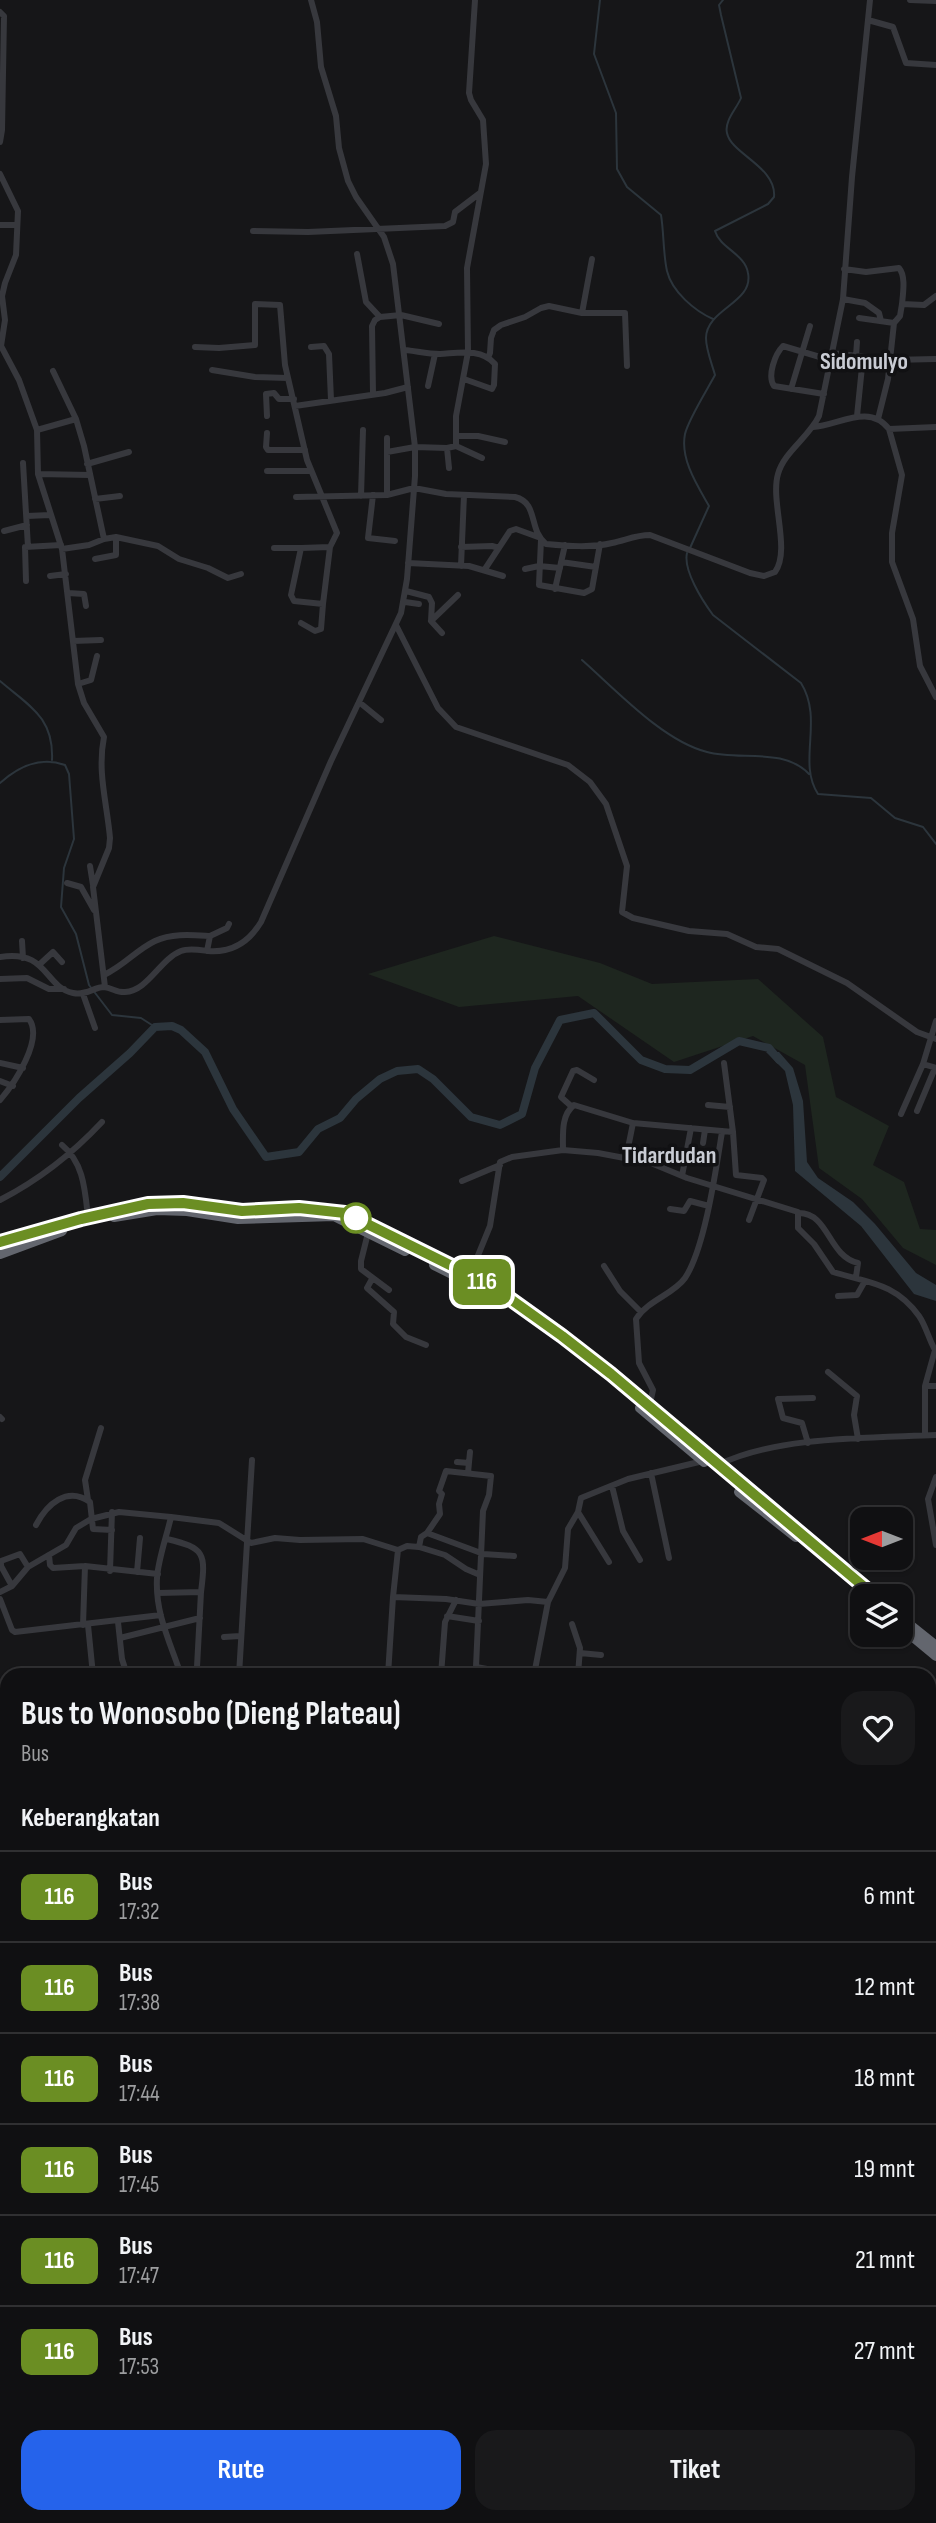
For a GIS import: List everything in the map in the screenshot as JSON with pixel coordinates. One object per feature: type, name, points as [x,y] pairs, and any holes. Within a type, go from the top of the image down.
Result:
[{"type":"highway","points":[[0,1251],[88,1217],[158,1203],[183,1203],[242,1211],[299,1208],[343,1216],[470,1275],[509,1298],[562,1336],[718,1465],[852,1584]]},
{"type":"highway","points":[[0,1242],[157,1210],[187,1211],[238,1219],[343,1216],[368,1233],[469,1282],[506,1304],[607,1379],[703,1461],[860,1584]]},
{"type":"highway","points":[[0,1236],[62,1228]]},
{"type":"highway","points":[[913,1628],[936,1646]]},
{"type":"highway","points":[[913,1637],[936,1656]]},
{"type":"street","points":[[0,979],[27,978],[49,989],[64,989],[83,994],[99,989],[125,992],[146,981],[181,951],[230,950],[254,934],[405,603],[415,447],[401,315],[393,264],[386,240],[348,181],[339,148],[336,117],[321,67],[312,0]]},
{"type":"street","points":[[456,446],[456,416],[468,352],[467,268],[486,164],[484,123],[469,93],[475,0]]},
{"type":"street","points":[[485,569],[513,529],[540,538],[546,544],[565,545],[600,544],[644,535],[682,546],[750,573],[764,576],[775,572],[780,558],[778,474],[819,416],[843,299],[870,0]]},
{"type":"street","points":[[910,0],[936,1]]},
{"type":"street","points":[[0,12],[4,16],[0,142]]},
{"type":"street","points":[[868,20],[893,27],[907,63],[936,65]]},
{"type":"street","points":[[0,174],[17,206],[16,255],[2,296],[5,320],[1,346],[19,380],[37,430],[38,474],[61,547],[78,684],[84,703],[104,737],[100,767],[110,838],[109,848],[93,887]]},
{"type":"street","points":[[253,231],[308,232],[450,224],[455,212],[480,193]]},
{"type":"street","points":[[0,225],[17,225]]},
{"type":"street","points":[[357,254],[366,302],[380,317]]},
{"type":"street","points":[[582,313],[592,259]]},
{"type":"street","points":[[844,269],[866,272],[899,268],[902,271],[902,304],[900,316],[894,323],[891,360],[878,419]]},
{"type":"street","points":[[902,304],[924,305],[936,296]]},
{"type":"street","points":[[843,299],[865,303],[879,313],[881,321]]},
{"type":"street","points":[[195,347],[255,345],[255,304],[280,305],[288,378],[305,450],[337,533],[330,547],[321,629],[315,631],[301,623]]},
{"type":"street","points":[[491,338],[494,330],[501,325],[525,317],[541,307],[549,306],[582,313],[621,311],[626,314],[627,366]]},
{"type":"street","points":[[373,394],[372,326],[375,320],[401,315],[439,324]]},
{"type":"street","points":[[859,318],[894,323]]},
{"type":"street","points":[[791,389],[810,326]]},
{"type":"street","points":[[488,358],[491,353],[489,327]]},
{"type":"street","points":[[857,342],[860,356],[857,416]]},
{"type":"street","points":[[311,347],[323,346],[328,351],[331,400]]},
{"type":"street","points":[[824,394],[772,386],[770,377],[781,346],[831,356],[891,360],[936,359]]},
{"type":"street","points":[[405,350],[436,354],[468,352],[488,358],[496,366],[493,388],[488,389],[464,379]]},
{"type":"street","points":[[428,386],[436,354]]},
{"type":"street","points":[[212,370],[255,377],[288,378]]},
{"type":"street","points":[[53,372],[76,419],[104,539]]},
{"type":"street","points":[[267,416],[266,394],[274,393],[279,399],[295,402],[331,400],[408,387]]},
{"type":"street","points":[[813,427],[827,426],[857,416],[878,419],[889,429],[900,462],[902,480],[892,533],[892,562],[913,620],[920,666],[936,697]]},
{"type":"street","points":[[37,430],[76,419]]},
{"type":"street","points":[[889,429],[936,427]]},
{"type":"street","points":[[361,496],[363,430]]},
{"type":"street","points":[[267,433],[268,450],[305,450]]},
{"type":"street","points":[[456,436],[478,436],[505,442]]},
{"type":"street","points":[[387,438],[387,495]]},
{"type":"street","points":[[387,452],[415,447],[456,446],[482,458]]},
{"type":"street","points":[[447,448],[449,468]]},
{"type":"street","points":[[88,464],[129,452]]},
{"type":"street","points":[[23,463],[29,547]]},
{"type":"street","points":[[267,471],[311,471]]},
{"type":"street","points":[[38,474],[90,475]]},
{"type":"street","points":[[296,497],[387,495],[414,488],[524,500],[530,506],[540,538],[539,585],[555,589],[588,593],[594,583],[600,544]]},
{"type":"street","points":[[373,495],[368,538],[395,541]]},
{"type":"street","points":[[461,566],[464,495]]},
{"type":"street","points":[[95,499],[120,496]]},
{"type":"street","points":[[26,516],[50,515]]},
{"type":"street","points":[[4,531],[27,525]]},
{"type":"street","points":[[95,559],[116,555],[116,537]]},
{"type":"street","points":[[26,581],[25,547],[89,545],[116,537],[158,546],[179,559],[225,577],[231,578],[241,573]]},
{"type":"street","points":[[461,547],[492,545],[499,548]]},
{"type":"street","points":[[555,589],[565,545]]},
{"type":"street","points":[[274,548],[330,547]]},
{"type":"street","points":[[300,548],[292,598],[297,603],[323,604]]},
{"type":"street","points":[[408,563],[485,569],[503,576]]},
{"type":"street","points":[[525,569],[561,565],[596,567]]},
{"type":"street","points":[[50,576],[65,575]]},
{"type":"street","points":[[406,592],[429,597],[432,603],[431,621],[442,633]]},
{"type":"street","points":[[68,593],[84,594],[86,606]]},
{"type":"street","points":[[431,621],[458,595]]},
{"type":"street","points":[[405,603],[419,604]]},
{"type":"street","points":[[396,625],[438,708],[456,727],[568,765],[590,782],[606,804],[627,865],[622,912],[633,918],[689,931],[727,934],[756,947],[777,949],[847,983],[917,1032],[933,1038]]},
{"type":"street","points":[[73,641],[101,640]]},
{"type":"street","points":[[78,684],[91,680],[96,656]]},
{"type":"street","points":[[359,702],[381,720]]},
{"type":"street","points":[[90,866],[104,975],[99,989]]},
{"type":"street","points":[[67,883],[81,887],[96,912]]},
{"type":"street","points":[[104,975],[125,965],[163,938],[210,936],[227,928],[229,924]]},
{"type":"street","points":[[207,951],[210,936]]},
{"type":"street","points":[[22,941],[23,958]]},
{"type":"street","points":[[40,964],[50,952],[55,953],[62,962]]},
{"type":"street","points":[[0,957],[23,958],[40,964],[64,989]]},
{"type":"street","points":[[83,994],[95,1028]]},
{"type":"street","points":[[0,1020],[26,1018],[32,1022],[30,1044],[23,1068],[13,1086],[0,1100]]},
{"type":"street","points":[[901,1114],[933,1038],[936,1021]]},
{"type":"street","points":[[0,1063],[23,1068]]},
{"type":"street","points":[[724,1063],[736,1175],[764,1179],[749,1220]]},
{"type":"street","points":[[917,1111],[936,1068],[923,1063]]},
{"type":"street","points":[[594,1080],[577,1070],[573,1071],[561,1096],[571,1106],[588,1108],[633,1124],[733,1132]]},
{"type":"street","points":[[0,1081],[13,1086]]},
{"type":"street","points":[[708,1105],[730,1107]]},
{"type":"street","points":[[563,1150],[564,1122],[571,1106]]},
{"type":"street","points":[[0,1200],[28,1185],[72,1153],[102,1122]]},
{"type":"street","points":[[626,1158],[633,1124]]},
{"type":"street","points":[[682,1176],[691,1128]]},
{"type":"street","points":[[703,1143],[705,1130]]},
{"type":"street","points":[[649,1408],[653,1395],[652,1387],[639,1360],[636,1321],[642,1312],[685,1278],[709,1206],[722,1132]]},
{"type":"street","points":[[62,1145],[72,1153],[81,1173],[88,1217]]},
{"type":"street","points":[[470,1275],[490,1226],[502,1160],[563,1150],[651,1163],[682,1176],[804,1213],[817,1220],[842,1256],[858,1263],[856,1277]]},
{"type":"street","points":[[463,1181],[500,1165]]},
{"type":"street","points":[[670,1209],[684,1212],[690,1201],[709,1206]]},
{"type":"street","points":[[799,1213],[798,1228],[814,1244],[831,1270],[856,1277],[905,1298],[919,1317],[936,1350],[925,1386],[925,1435]]},
{"type":"street","points":[[368,1233],[360,1267],[389,1290]]},
{"type":"street","points":[[604,1266],[620,1291],[642,1312]]},
{"type":"street","points":[[372,1279],[367,1288],[394,1312],[393,1324],[409,1339],[426,1345]]},
{"type":"street","points":[[838,1296],[857,1295],[865,1281]]},
{"type":"street","points":[[828,1372],[857,1396],[854,1415],[858,1439]]},
{"type":"street","points":[[925,1386],[936,1386]]},
{"type":"street","points":[[808,1443],[802,1423],[783,1419],[778,1399],[813,1398]]},
{"type":"street","points":[[101,1428],[85,1480],[91,1504],[92,1528],[94,1531],[112,1530]]},
{"type":"street","points":[[718,1465],[765,1450],[808,1443],[936,1434]]},
{"type":"street","points":[[468,1473],[470,1452]]},
{"type":"street","points":[[239,1668],[252,1460]]},
{"type":"street","points":[[535,1668],[548,1602],[565,1568],[568,1529],[578,1512],[582,1497],[651,1473],[703,1461]]},
{"type":"street","points":[[457,1462],[469,1463]]},
{"type":"street","points":[[419,1547],[421,1537],[440,1514],[442,1493],[439,1491],[446,1468],[491,1474],[489,1495],[484,1509],[476,1668]]},
{"type":"street","points":[[651,1473],[669,1558]]},
{"type":"street","points":[[936,1477],[929,1497],[936,1545]]},
{"type":"street","points":[[612,1486],[622,1531],[640,1560]]},
{"type":"street","points":[[36,1525],[44,1510],[67,1495],[74,1494],[88,1500]]},
{"type":"street","points":[[0,1592],[12,1586],[28,1567],[66,1545],[76,1528],[91,1519],[112,1512],[219,1522],[247,1542],[256,1543],[275,1538],[363,1539],[398,1550],[407,1546],[419,1547],[445,1555],[480,1575]]},
{"type":"street","points":[[110,1571],[112,1512]]},
{"type":"street","points":[[578,1512],[609,1562]]},
{"type":"street","points":[[171,1517],[158,1574],[158,1593],[164,1628],[178,1668]]},
{"type":"street","points":[[427,1533],[482,1553],[514,1556]]},
{"type":"street","points":[[137,1572],[140,1538]]},
{"type":"street","points":[[166,1539],[190,1545],[201,1555],[204,1567],[197,1667]]},
{"type":"street","points":[[388,1668],[398,1550]]},
{"type":"street","points":[[12,1586],[1,1561],[20,1554],[28,1567]]},
{"type":"street","points":[[49,1555],[53,1568],[85,1566],[110,1571],[158,1574]]},
{"type":"street","points":[[85,1566],[85,1625],[92,1668]]},
{"type":"street","points":[[158,1593],[201,1592]]},
{"type":"street","points":[[393,1597],[479,1604],[528,1600],[548,1602]]},
{"type":"street","points":[[0,1599],[15,1632],[161,1615]]},
{"type":"street","points":[[442,1668],[447,1616],[456,1601]]},
{"type":"street","points":[[447,1616],[479,1621]]},
{"type":"street","points":[[120,1638],[200,1618]]},
{"type":"street","points":[[118,1622],[125,1668]]},
{"type":"street","points":[[572,1624],[580,1653],[579,1668]]},
{"type":"street","points":[[224,1637],[240,1636]]},
{"type":"street","points":[[580,1653],[601,1655]]},
{"type":"shaded area","points":[[494,936],[600,963],[652,984],[758,979],[823,1037],[836,1097],[889,1126],[873,1165],[904,1182],[920,1229],[936,1230],[936,1265],[903,1248],[862,1199],[819,1168],[805,1065],[753,1036],[674,1062],[578,996],[459,1007],[368,974]]},
{"type":"shaded area","points":[[766,1052],[779,1052],[793,1068],[803,1101],[807,1162],[818,1178],[853,1202],[875,1224],[916,1273],[936,1285],[936,1301],[914,1294],[861,1226],[795,1171],[793,1105],[785,1071]]},
{"type":"waterway","points":[[600,0],[594,54],[616,113],[617,169],[627,187],[661,215],[667,271],[674,286],[692,306],[713,319]]},
{"type":"waterway","points":[[690,548],[709,506],[687,462],[684,443],[690,421],[715,375],[706,343],[708,328],[713,320],[744,292],[748,283],[746,266],[715,231],[768,204],[774,197],[773,186],[768,177],[736,148],[727,133],[729,119],[741,98],[719,5],[723,0]]},
{"type":"waterway","points":[[687,553],[691,576],[713,615],[801,683],[810,711],[810,768],[812,782],[818,794],[871,798],[895,818],[923,827],[936,844]]},
{"type":"waterway","points":[[582,660],[657,726],[690,746],[720,754],[787,760],[809,774]]},
{"type":"waterway","points":[[0,681],[30,706],[44,723],[52,745],[52,760]]},
{"type":"waterway","points":[[0,783],[30,764],[56,762],[65,765],[69,774],[74,839],[64,868],[61,907],[76,934],[89,985],[112,1015],[141,1018],[155,1027]]},
{"type":"waterway","points":[[0,1177],[155,1027],[172,1026],[181,1030],[205,1052],[233,1109],[266,1157],[299,1152],[318,1129],[340,1118],[356,1099],[380,1079],[397,1071],[418,1069],[433,1079],[471,1117],[500,1125],[522,1114],[535,1068],[560,1020],[594,1013],[641,1060],[665,1069],[690,1070],[739,1041],[769,1048],[779,1060]]},
{"type":"bus line","name":"116","points":[[0,1242],[81,1219],[158,1203],[183,1203],[221,1210],[299,1208],[345,1213],[470,1275],[509,1298],[562,1336],[861,1584]]},
{"type":"district","name":"Sidomulyo","points":[[864,361]]},
{"type":"district","name":"Tidardudan","points":[[669,1155]]}]
